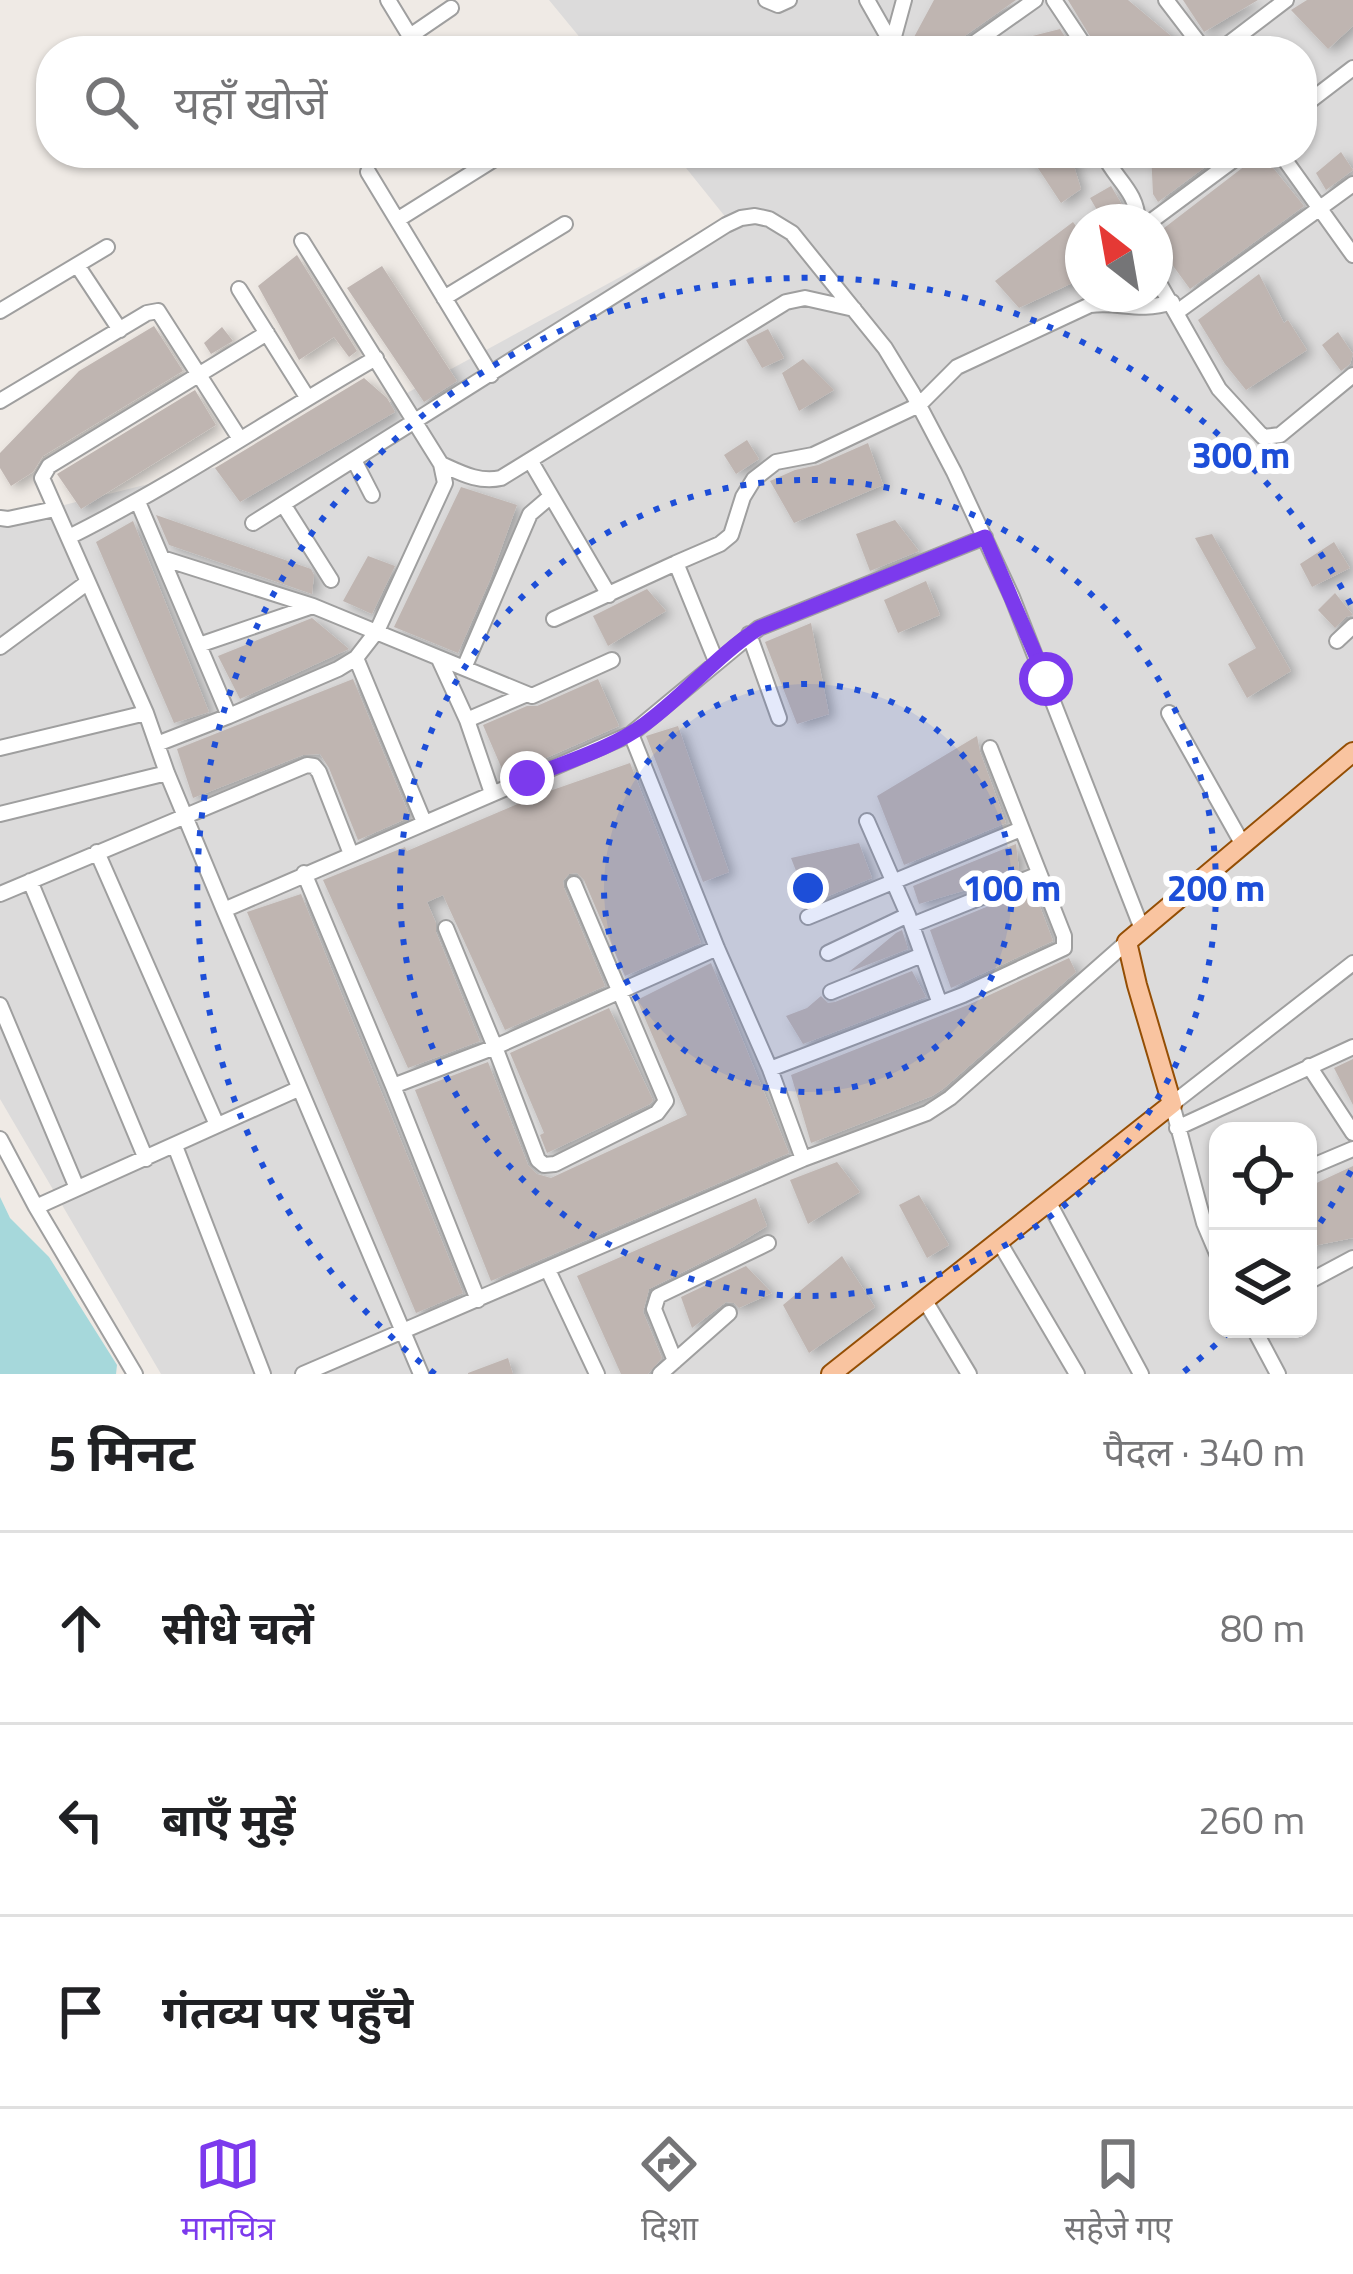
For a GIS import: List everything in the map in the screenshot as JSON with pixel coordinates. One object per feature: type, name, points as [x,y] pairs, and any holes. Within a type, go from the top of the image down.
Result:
[{"type":"main road","points":[[840,1371],[1172,1103],[1137,985],[1135,935],[1353,752]]},
{"type":"street","points":[[388,0],[410,36],[451,8]]},
{"type":"street","points":[[766,0],[778,5],[789,0]]},
{"type":"street","points":[[867,0],[888,36]]},
{"type":"street","points":[[896,36],[904,0]]},
{"type":"street","points":[[984,36],[1035,0]]},
{"type":"street","points":[[1054,0],[1078,36]]},
{"type":"street","points":[[1166,0],[1194,36]]},
{"type":"street","points":[[1238,36],[1285,0]]},
{"type":"street","points":[[1317,96],[1353,68]]},
{"type":"street","points":[[397,220],[470,168]]},
{"type":"street","points":[[1111,168],[1135,204]]},
{"type":"street","points":[[1173,205],[1223,168]]},
{"type":"street","points":[[1291,168],[1353,255]]},
{"type":"street","points":[[368,172],[491,375]]},
{"type":"street","points":[[554,619],[720,544],[730,535],[754,479],[776,462],[813,455],[919,405],[957,367],[1090,304],[1175,307],[1353,184]]},
{"type":"street","points":[[253,523],[706,237],[741,218],[769,219],[792,233],[854,309],[885,348],[919,405],[985,537],[1046,679],[1135,935],[927,1113],[803,1159],[312,1372]]},
{"type":"street","points":[[444,298],[565,224]]},
{"type":"street","points":[[157,744],[356,658],[377,631],[445,483],[441,464],[302,241]]},
{"type":"street","points":[[0,311],[107,247]]},
{"type":"street","points":[[77,265],[120,330]]},
{"type":"street","points":[[239,289],[308,397]]},
{"type":"street","points":[[441,464],[469,477],[501,478],[786,302],[805,298],[854,309]]},
{"type":"street","points":[[1173,304],[1219,389],[1263,437],[1280,435],[1353,375]]},
{"type":"street","points":[[0,401],[158,310],[240,439]]},
{"type":"street","points":[[267,333],[50,466],[42,478],[146,713],[298,1089],[421,1374]]},
{"type":"street","points":[[69,537],[138,502],[376,358]]},
{"type":"street","points":[[353,460],[372,495]]},
{"type":"street","points":[[530,460],[609,595]]},
{"type":"street","points":[[464,668],[530,514],[551,496]]},
{"type":"street","points":[[138,502],[230,716]]},
{"type":"street","points":[[283,504],[331,580]]},
{"type":"street","points":[[0,518],[55,509]]},
{"type":"street","points":[[224,910],[632,734],[766,624],[985,537]]},
{"type":"street","points":[[162,558],[313,606],[532,696]]},
{"type":"street","points":[[676,563],[716,661]]},
{"type":"street","points":[[0,647],[88,582]]},
{"type":"street","points":[[199,645],[313,606]]},
{"type":"street","points":[[1337,641],[1353,626]]},
{"type":"street","points":[[749,634],[779,718]]},
{"type":"street","points":[[356,658],[424,822]]},
{"type":"street","points":[[440,658],[492,793]]},
{"type":"street","points":[[467,719],[612,660]]},
{"type":"street","points":[[0,748],[146,713]]},
{"type":"street","points":[[1169,713],[1242,843]]},
{"type":"street","points":[[632,734],[803,1159]]},
{"type":"street","points":[[770,1069],[940,1004],[1064,947],[1064,936],[990,748]]},
{"type":"street","points":[[0,893],[308,765],[319,772],[351,854]]},
{"type":"street","points":[[0,814],[167,773]]},
{"type":"street","points":[[867,821],[940,1004]]},
{"type":"street","points":[[808,917],[1022,829]]},
{"type":"street","points":[[98,852],[218,1124]]},
{"type":"street","points":[[304,873],[478,1300]]},
{"type":"street","points":[[829,952],[1039,874]]},
{"type":"street","points":[[30,881],[146,1159]]},
{"type":"street","points":[[446,928],[538,1160],[555,1164],[657,1113],[666,1101],[574,884]]},
{"type":"street","points":[[393,1085],[495,1047],[717,948]]},
{"type":"street","points":[[831,992],[922,956]]},
{"type":"street","points":[[1209,1215],[1172,1103],[1353,963]]},
{"type":"street","points":[[0,1005],[77,1188]]},
{"type":"street","points":[[1177,1127],[1353,1047]]},
{"type":"street","points":[[1309,1066],[1353,1132]]},
{"type":"street","points":[[36,1207],[298,1089]]},
{"type":"street","points":[[0,1139],[136,1374]]},
{"type":"street","points":[[175,1146],[263,1374]]},
{"type":"street","points":[[1317,1164],[1353,1149]]},
{"type":"street","points":[[1048,1202],[1141,1374]]},
{"type":"street","points":[[998,1240],[1077,1374]]},
{"type":"street","points":[[675,1361],[654,1309],[658,1296],[768,1243]]},
{"type":"street","points":[[1317,1277],[1353,1258]]},
{"type":"street","points":[[548,1270],[597,1374]]},
{"type":"street","points":[[924,1299],[969,1374]]},
{"type":"street","points":[[660,1374],[730,1313]]},
{"type":"street","points":[[1259,1338],[1278,1374]]},
{"type":"shaded area","points":[[549,0],[1353,0],[1353,1374],[161,1374],[0,1099],[0,521],[317,442],[727,219],[686,168],[1317,168],[1317,36],[579,36]]},
{"type":"water","points":[[0,1197],[10,1218],[49,1257],[117,1365],[116,1374],[0,1374]]},
{"type":"building","points":[[934,0],[1016,0],[965,36],[915,36]]},
{"type":"building","points":[[1068,0],[1128,0],[1171,36],[1090,36]]},
{"type":"building","points":[[1183,0],[1258,0],[1204,32]]},
{"type":"building","points":[[1307,0],[1353,0],[1353,26],[1328,49],[1291,10]]},
{"type":"building","points":[[1060,29],[1064,36],[1032,36]]},
{"type":"building","points":[[1341,152],[1353,170],[1326,190],[1316,173]]},
{"type":"building","points":[[1038,168],[1075,168],[1081,189],[1061,203]]},
{"type":"building","points":[[1152,168],[1204,168],[1158,202]]},
{"type":"building","points":[[1242,168],[1273,168],[1304,206],[1190,289],[1173,266],[1173,221]]},
{"type":"building","points":[[1111,186],[1122,204],[1094,204],[1090,198]]},
{"type":"building","points":[[1065,228],[1065,286],[1019,308],[995,281]]},
{"type":"building","points":[[297,255],[357,351],[349,357],[334,337],[299,360],[258,286]]},
{"type":"building","points":[[382,266],[457,381],[424,402],[347,288]]},
{"type":"building","points":[[1259,274],[1284,323],[1288,320],[1307,350],[1246,390],[1198,320]]},
{"type":"building","points":[[154,326],[183,371],[43,456],[33,472],[11,486],[0,468],[0,453],[79,371]]},
{"type":"building","points":[[222,327],[233,341],[211,354],[204,343]]},
{"type":"building","points":[[768,329],[784,358],[762,368],[746,340]]},
{"type":"building","points":[[1338,332],[1353,354],[1341,371],[1322,345]]},
{"type":"building","points":[[803,359],[834,390],[799,411],[782,373]]},
{"type":"building","points":[[364,378],[395,412],[240,502],[215,468]]},
{"type":"building","points":[[195,390],[216,425],[81,509],[57,474]]},
{"type":"building","points":[[747,440],[759,459],[736,474],[724,455]]},
{"type":"building","points":[[868,443],[883,485],[794,523],[770,481]]},
{"type":"building","points":[[461,487],[517,505],[458,653],[394,627]]},
{"type":"building","points":[[156,515],[311,569],[312,594],[169,545]]},
{"type":"building","points":[[895,520],[919,551],[870,571],[856,534]]},
{"type":"building","points":[[133,521],[209,712],[174,723],[96,542]]},
{"type":"building","points":[[1212,534],[1291,671],[1247,698],[1228,664],[1256,648],[1195,538]]},
{"type":"building","points":[[1334,542],[1350,568],[1312,587],[1300,564]]},
{"type":"building","points":[[368,556],[395,566],[372,614],[343,601]]},
{"type":"building","points":[[926,581],[940,615],[898,633],[884,600]]},
{"type":"building","points":[[647,589],[666,611],[608,646],[593,616]]},
{"type":"building","points":[[1335,593],[1353,615],[1335,628],[1318,610]]},
{"type":"building","points":[[312,618],[349,649],[240,699],[218,656]]},
{"type":"building","points":[[811,623],[829,714],[797,724],[765,642]]},
{"type":"building","points":[[353,679],[410,817],[358,840],[320,754],[303,755],[193,798],[177,749]]},
{"type":"building","points":[[598,679],[619,726],[505,776],[483,725]]},
{"type":"building","points":[[678,726],[729,872],[703,882],[646,736]]},
{"type":"building","points":[[977,736],[1006,823],[904,865],[877,796]]},
{"type":"building","points":[[630,763],[701,943],[625,976],[584,880],[577,873],[569,874],[564,888],[605,986],[505,1030],[443,895],[427,902],[480,1041],[408,1068],[323,880]]},
{"type":"building","points":[[859,843],[872,878],[809,904],[791,858]]},
{"type":"building","points":[[1016,844],[1019,870],[919,904],[913,886]]},
{"type":"building","points":[[1033,888],[1053,941],[951,988],[930,930]]},
{"type":"building","points":[[301,894],[463,1293],[416,1313],[247,912]]},
{"type":"building","points":[[902,930],[908,949],[849,972],[896,933]]},
{"type":"building","points":[[1069,958],[1076,972],[943,1089],[811,1143],[791,1075],[968,1005]]},
{"type":"building","points":[[711,963],[789,1153],[491,1281],[415,1090],[488,1062],[528,1165],[551,1178],[687,1115],[637,1000]]},
{"type":"building","points":[[912,971],[926,997],[803,1044],[786,1016],[821,996],[828,1003],[835,1002]]},
{"type":"building","points":[[609,1008],[653,1100],[547,1153],[540,1135],[544,1133],[510,1053]]},
{"type":"building","points":[[1353,1059],[1353,1105],[1334,1068]]},
{"type":"building","points":[[837,1162],[860,1192],[808,1224],[790,1180]]},
{"type":"building","points":[[1353,1166],[1353,1238],[1317,1245],[1317,1183]]},
{"type":"building","points":[[919,1195],[949,1245],[927,1258],[899,1205]]},
{"type":"building","points":[[756,1198],[767,1226],[649,1289],[643,1312],[662,1358],[648,1374],[621,1374],[577,1276]]},
{"type":"building","points":[[842,1256],[875,1307],[809,1353],[783,1305]]},
{"type":"building","points":[[746,1266],[772,1293],[739,1308],[726,1302],[692,1328],[681,1297]]},
{"type":"building","points":[[508,1358],[513,1374],[468,1374],[468,1373]]},
{"type":"route","points":[[527,778],[632,734],[759,628],[985,537],[1046,679]]}]
